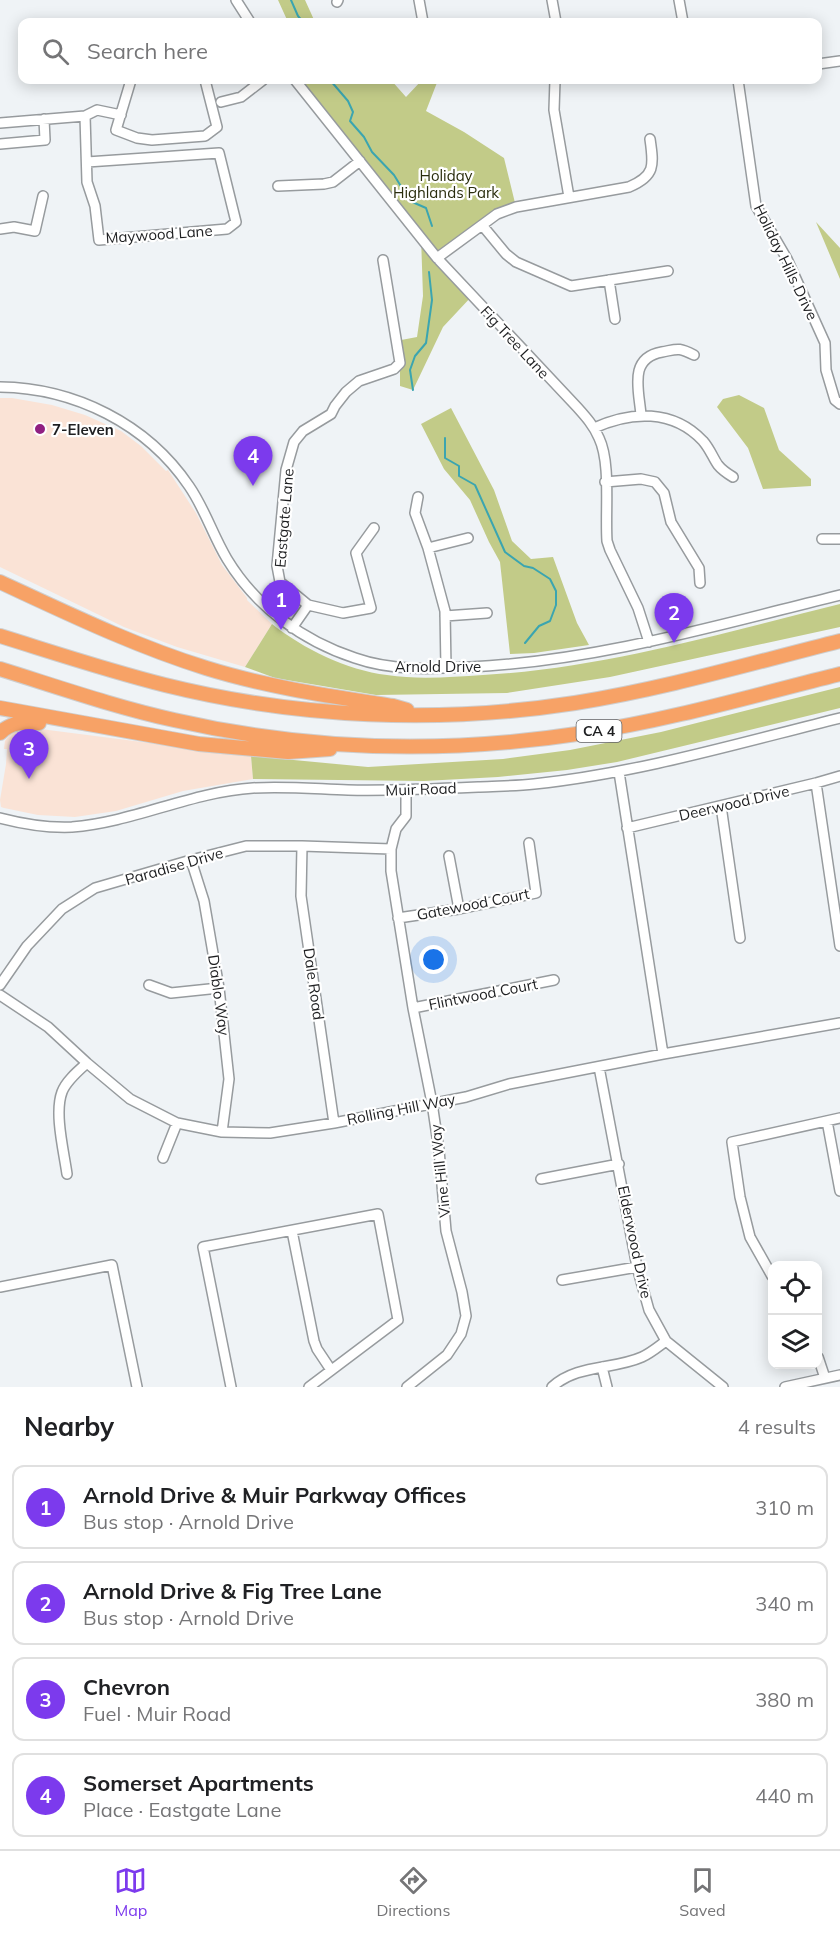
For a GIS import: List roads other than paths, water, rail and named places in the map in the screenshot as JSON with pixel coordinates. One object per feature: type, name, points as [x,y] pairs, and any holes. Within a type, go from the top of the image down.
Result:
[{"type":"highway","points":[[0,582],[142,645],[207,669],[280,688],[393,706],[426,715]]},
{"type":"highway","name":"CA 4","points":[[4,637],[130,676],[235,700],[322,711],[426,715],[520,710],[608,697],[840,641]]},
{"type":"highway","name":"CA 4","points":[[6,671],[115,705],[175,720],[264,736],[353,745],[461,746],[576,735],[656,719],[840,674]]},
{"type":"highway","points":[[0,708],[199,744],[306,752],[353,745]]},
{"type":"highway","points":[[0,734],[8,726],[16,723],[48,724],[68,721]]},
{"type":"street","points":[[236,0],[247,18]]},
{"type":"street","points":[[419,0],[422,18]]},
{"type":"street","points":[[552,0],[555,18]]},
{"type":"street","points":[[679,0],[683,18]]},
{"type":"street","points":[[822,63],[840,61]]},
{"type":"street","points":[[130,84],[116,129],[137,138],[152,140],[205,136],[217,127],[206,84]]},
{"type":"street","points":[[221,102],[241,97],[258,84]]},
{"type":"street","name":"Fig Tree Lane","points":[[298,84],[437,258],[594,428],[604,454],[606,528],[610,550],[638,608],[649,642]]},
{"type":"street","points":[[555,84],[554,110],[569,197]]},
{"type":"street","name":"Holiday Hills Drive","points":[[739,84],[756,207],[787,259],[825,343],[826,370],[835,400],[840,404]]},
{"type":"street","points":[[0,123],[85,116],[97,110],[121,115]]},
{"type":"street","name":"Maywood Lane","points":[[85,116],[87,182],[95,206],[99,240],[227,229],[236,222],[219,153],[87,162]]},
{"type":"street","points":[[0,144],[45,140],[44,119]]},
{"type":"street","points":[[437,258],[497,214],[516,207],[629,187],[644,181],[651,170],[653,156],[650,139]]},
{"type":"street","points":[[279,186],[333,182],[360,161]]},
{"type":"street","points":[[0,229],[14,227],[35,231],[43,196]]},
{"type":"street","points":[[482,225],[506,254],[516,262],[570,286],[668,271]]},
{"type":"street","name":"Eastgate Lane","points":[[374,528],[356,553],[371,608],[343,613],[308,605],[280,582],[277,566],[286,470],[294,442],[303,431],[331,414],[346,392],[359,381],[394,369],[400,363],[383,260]]},
{"type":"street","points":[[609,280],[615,319]]},
{"type":"street","points":[[641,415],[638,374],[641,361],[652,353],[681,348],[694,355]]},
{"type":"street","name":"Arnold Drive","points":[[0,387],[30,388],[86,404],[120,420],[149,441],[170,461],[190,488],[228,561],[257,598],[292,628],[331,650],[357,659],[396,667],[446,668],[546,661],[649,642],[840,595]]},
{"type":"street","points":[[594,428],[613,419],[641,415],[669,419],[685,427],[702,440],[719,467],[733,477]]},
{"type":"street","points":[[606,482],[641,479],[655,482],[664,493],[671,522],[699,568],[700,583]]},
{"type":"street","points":[[417,497],[415,513],[428,548],[445,616],[446,668]]},
{"type":"street","points":[[428,548],[468,538]]},
{"type":"street","points":[[822,539],[840,539]]},
{"type":"street","points":[[292,628],[308,605]]},
{"type":"street","points":[[445,616],[487,613]]},
{"type":"street","name":"Muir Road","points":[[0,818],[21,824],[69,827],[114,820],[227,791],[254,788],[406,791],[533,784],[620,772],[840,718]]},
{"type":"street","points":[[620,772],[663,1054]]},
{"type":"street","name":"Deerwood Drive","points":[[627,828],[840,776]]},
{"type":"street","points":[[816,783],[840,946]]},
{"type":"street","name":"Vine Hill Way","points":[[406,791],[406,816],[396,829],[391,849],[391,871],[413,1008],[432,1103],[439,1150],[446,1232],[466,1316],[462,1334],[447,1355],[407,1387]]},
{"type":"street","points":[[722,806],[740,938]]},
{"type":"street","name":"Gatewood Court","points":[[398,918],[459,909],[536,893],[529,843]]},
{"type":"street","name":"Paradise Drive","points":[[0,985],[27,946],[62,909],[94,888],[246,846],[391,849]]},
{"type":"street","name":"Dale Road","points":[[302,846],[301,896],[334,1123]]},
{"type":"street","points":[[449,856],[459,909]]},
{"type":"street","name":"Diablo Way","points":[[190,860],[204,901],[219,988],[229,1079],[222,1132]]},
{"type":"street","name":"Flintwood Court","points":[[413,1008],[554,980]]},
{"type":"street","points":[[149,985],[171,993],[219,988]]},
{"type":"street","name":"Rolling Hill Way","points":[[0,995],[48,1027],[130,1100],[177,1123],[222,1132],[270,1133],[334,1123],[466,1097],[509,1084],[599,1066],[840,1023]]},
{"type":"street","points":[[67,1174],[59,1114],[62,1093],[73,1076],[87,1063]]},
{"type":"street","name":"Elderwood Drive","points":[[599,1066],[638,1267],[649,1310],[666,1341],[723,1387]]},
{"type":"street","points":[[768,1269],[750,1237],[740,1197],[732,1142],[840,1118]]},
{"type":"street","points":[[827,1121],[840,1191]]},
{"type":"street","points":[[163,1158],[177,1123]]},
{"type":"street","points":[[541,1179],[619,1164]]},
{"type":"street","points":[[231,1387],[203,1247],[378,1214],[398,1320],[309,1387]]},
{"type":"street","points":[[291,1230],[314,1341],[331,1370]]},
{"type":"street","points":[[0,1287],[112,1265],[137,1387]]},
{"type":"street","points":[[562,1280],[638,1267]]},
{"type":"street","points":[[552,1387],[561,1379],[578,1372],[641,1357],[666,1341]]},
{"type":"street","points":[[602,1367],[607,1387]]},
{"type":"street","points":[[822,1369],[825,1378]]},
{"type":"street","points":[[785,1387],[840,1375]]},
{"type":"waterway","points":[[291,0],[300,18]]},
{"type":"waterway","points":[[333,84],[348,101],[353,112],[350,121],[364,137],[372,152],[394,175],[410,201],[426,208],[432,226]]},
{"type":"waterway","points":[[413,390],[410,370],[415,356],[426,343],[432,300],[429,272]]},
{"type":"waterway","points":[[445,438],[445,458],[459,466],[459,476],[475,485],[505,552],[524,566],[533,568],[550,579],[556,591],[556,605],[550,621],[539,626],[525,643]]},
{"type":"place","name":"7-Eleven","points":[[40,429]]},
{"type":"place","name":"Somerset Apartments","points":[[253,486]]},
{"type":"place","name":"Arnold Drive & Muir Parkway Offices","points":[[281,630]]},
{"type":"place","name":"Arnold Drive & Fig Tree Lane","points":[[674,643]]},
{"type":"place","name":"Chevron","points":[[29,779]]},
{"type":"park label","name":"Holiday Highlands Park","points":[[446,184]]}]
